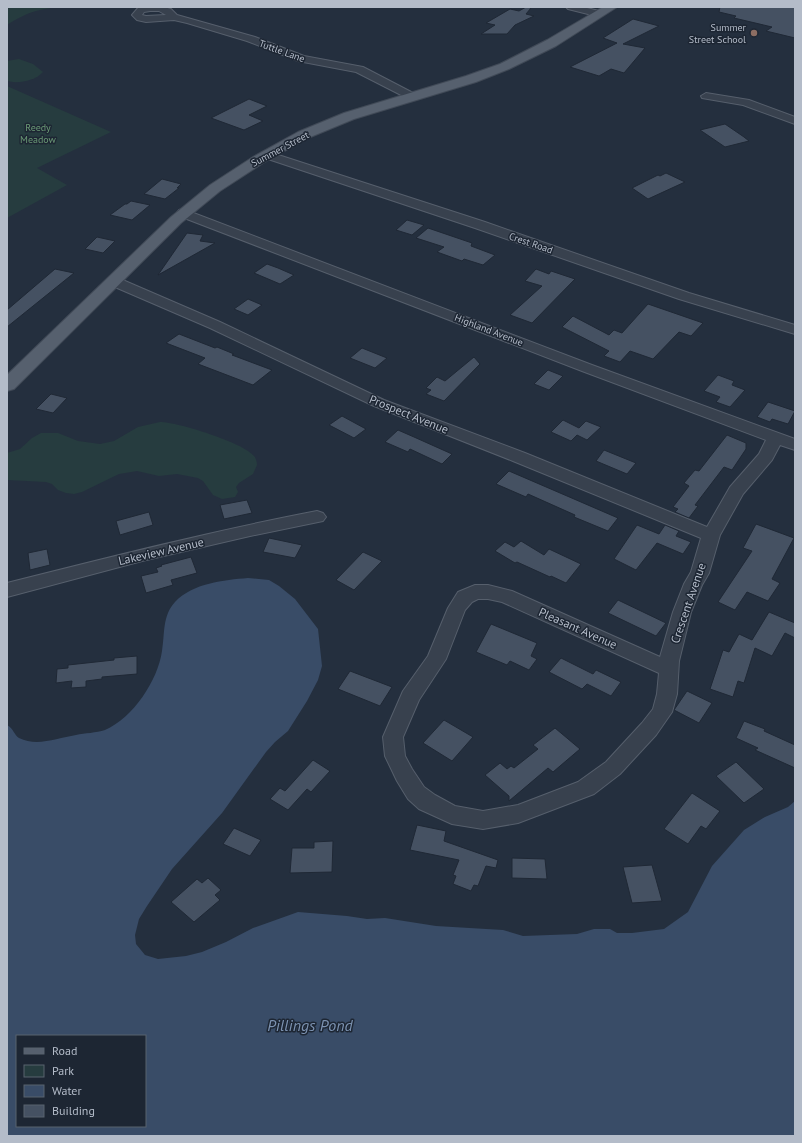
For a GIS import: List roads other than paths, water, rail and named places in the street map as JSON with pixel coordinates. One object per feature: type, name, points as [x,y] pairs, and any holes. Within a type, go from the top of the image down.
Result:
[{"type":"main road","name":"Summer Street","points":[[7,385],[183,213],[228,178],[266,155],[339,120],[411,96],[471,79],[510,63],[549,44],[605,10]]},
{"type":"street","points":[[572,7],[605,10]]},
{"type":"street","name":"Tuttle Lane","points":[[174,18],[251,39],[302,59],[358,69],[411,96]]},
{"type":"street","points":[[706,96],[745,102],[795,121]]},
{"type":"street","name":"Crest Road","points":[[266,155],[480,225],[684,296],[795,330]]},
{"type":"street","name":"Highland Avenue","points":[[183,213],[587,368],[795,445]]},
{"type":"street","name":"Prospect Avenue","points":[[112,281],[215,325],[378,402],[519,457],[711,535]]},
{"type":"street","name":"Crescent Avenue","points":[[488,592],[475,592],[465,597],[457,608],[436,659],[410,697],[393,737],[395,756],[404,775],[416,793],[427,802],[452,814],[483,820],[518,814],[586,788],[613,768],[662,712],[667,694],[667,668],[682,612],[693,584],[700,573],[711,535],[736,491],[766,456],[775,438]]},
{"type":"street","name":"Lakeview Avenue","points":[[7,590],[155,552],[276,524],[317,517]]},
{"type":"street","name":"Pleasant Avenue","points":[[488,592],[506,596],[521,602],[667,668]]},
{"type":"water","name":"Pillings Pond","points":[[248,578],[269,580],[295,599],[318,629],[322,666],[318,680],[288,731],[266,752],[222,813],[172,869],[139,919],[135,935],[136,944],[145,955],[158,959],[186,956],[202,952],[253,928],[298,912],[367,919],[385,918],[436,926],[503,930],[523,936],[577,934],[594,929],[610,929],[617,933],[632,933],[664,929],[688,912],[712,866],[744,830],[765,817],[788,807],[795,801],[795,1136],[7,1136],[7,725],[19,738],[26,741],[40,742],[102,731],[115,724],[125,717],[150,686],[160,662],[166,619],[171,607],[182,596],[191,591],[219,581]]},
{"type":"place","name":"Summer Street School","points":[[754,33]]},
{"type":"park label","name":"Reedy Meadow","points":[[38,132]]}]
